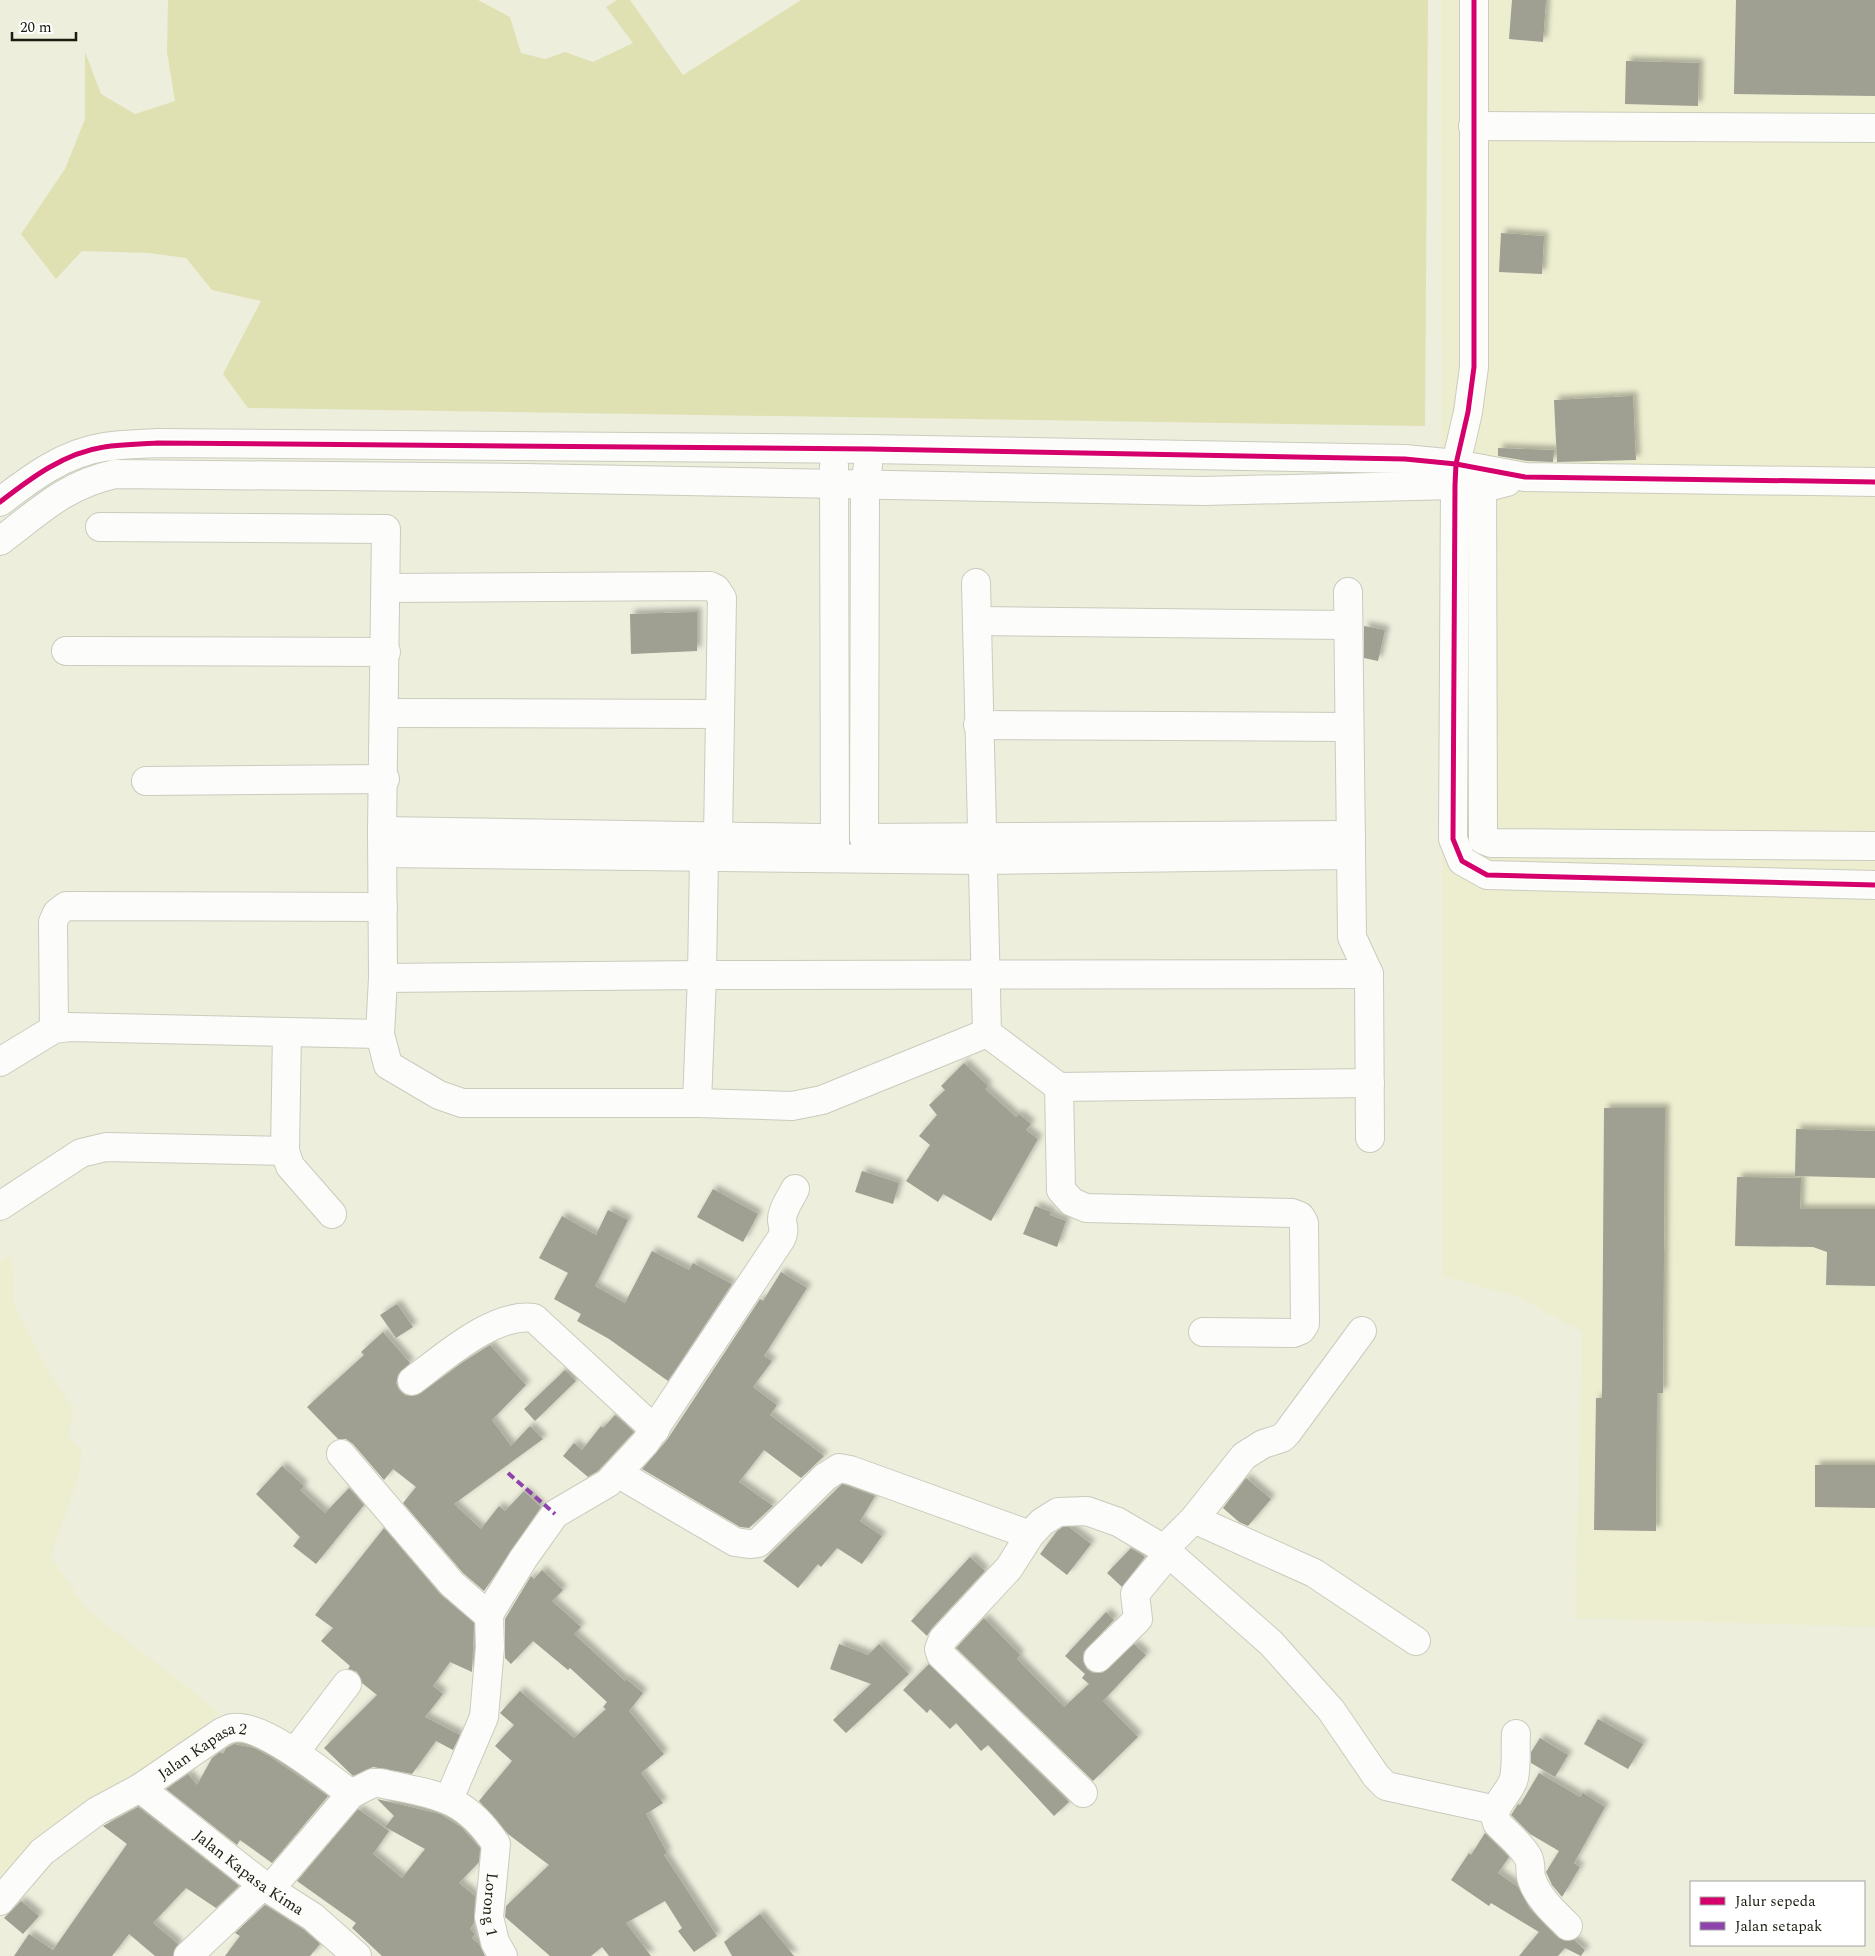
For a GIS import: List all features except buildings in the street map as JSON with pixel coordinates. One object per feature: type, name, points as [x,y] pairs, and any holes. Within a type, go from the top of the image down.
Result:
[{"type":"street","points":[[1474,0],[1474,367],[1468,412],[1455,475],[1452,839],[1462,861],[1487,875],[1875,885]]},
{"type":"street","points":[[1473,126],[1875,128]]},
{"type":"street","points":[[1468,412],[1482,479],[1483,840],[1468,866]]},
{"type":"street","points":[[0,502],[44,470],[73,455],[103,447],[157,443],[870,449],[1405,458],[1455,475],[1482,479],[1525,477],[1875,482]]},
{"type":"street","points":[[833,449],[835,848]]},
{"type":"street","points":[[863,848],[865,484],[870,449]]},
{"type":"street","points":[[0,541],[68,490],[93,479],[115,474],[865,484],[1203,491],[1455,475]]},
{"type":"street","points":[[100,527],[386,529],[386,652],[382,842],[383,978],[380,1034],[388,1065],[439,1095],[462,1103],[697,1103],[792,1106],[822,1100],[987,1033]]},
{"type":"street","points":[[976,583],[984,976],[987,1033]]},
{"type":"street","points":[[386,588],[710,586],[716,588],[722,598],[720,714],[702,976],[697,1103]]},
{"type":"street","points":[[1348,592],[1352,937],[1369,974],[1370,1138]]},
{"type":"street","points":[[978,621],[1348,626]]},
{"type":"street","points":[[66,651],[386,652]]},
{"type":"street","points":[[385,713],[720,714]]},
{"type":"street","points":[[978,725],[1349,727]]},
{"type":"street","points":[[146,781],[384,779]]},
{"type":"street","points":[[1483,840],[1491,843],[1875,846]]},
{"type":"street","points":[[382,842],[982,849],[1350,845]]},
{"type":"street","points":[[54,1029],[53,922],[58,913],[66,906],[383,906]]},
{"type":"street","points":[[383,978],[1369,974]]},
{"type":"street","points":[[0,1062],[54,1029],[69,1027],[380,1034]]},
{"type":"street","points":[[286,1032],[285,1151],[290,1166],[332,1214]]},
{"type":"street","points":[[987,1033],[1059,1086],[1370,1083]]},
{"type":"street","points":[[1059,1086],[1061,1190],[1072,1202],[1086,1208],[1292,1213],[1300,1216],[1304,1223],[1304,1324],[1301,1330],[1294,1333],[1203,1332]]},
{"type":"street","points":[[0,1206],[81,1153],[106,1147],[285,1151]]},
{"type":"street","points":[[188,1956],[266,1887],[351,1794],[373,1783],[380,1783],[454,1801],[484,1717],[490,1647],[489,1616],[523,1559],[555,1514],[608,1483],[619,1474],[655,1430],[782,1239],[785,1231],[782,1219],[784,1211],[795,1189]]},
{"type":"street","points":[[412,1381],[461,1345],[494,1325],[520,1318],[534,1318],[655,1430]]},
{"type":"street","points":[[1098,1658],[1138,1619],[1135,1594],[1166,1552],[1244,1456],[1270,1440],[1282,1438],[1288,1433],[1362,1331]]},
{"type":"street","points":[[341,1454],[452,1584],[489,1616]]},
{"type":"street","points":[[619,1474],[735,1542],[749,1544],[758,1542],[770,1533],[825,1477],[839,1468],[850,1470],[1030,1535]]},
{"type":"street","points":[[1083,1793],[939,1652],[943,1638],[1009,1568],[1030,1535],[1042,1522],[1058,1512],[1087,1511],[1118,1522],[1166,1552],[1271,1643],[1331,1710],[1376,1776],[1386,1786],[1496,1810]]},
{"type":"street","points":[[1194,1519],[1314,1572],[1416,1642]]},
{"type":"street","points":[[295,1752],[347,1684]]},
{"type":"street","name":"Jalan Kapasa 2","points":[[0,1901],[42,1852],[97,1811],[140,1788],[222,1732],[233,1728],[248,1730],[295,1752],[351,1794]]},
{"type":"street","points":[[1516,1734],[1514,1779],[1496,1810],[1494,1818],[1524,1850],[1530,1860],[1532,1879],[1536,1887],[1547,1904],[1568,1926]]},
{"type":"street","name":"Jalan Kapasa Kima","points":[[140,1788],[266,1887],[313,1917],[357,1956]]},
{"type":"street","name":"Lorong 1","points":[[454,1801],[480,1824],[496,1844],[489,1917],[495,1942],[503,1956]]},
{"type":"shaded area","points":[[168,0],[478,0],[510,17],[521,53],[545,59],[565,52],[593,62],[633,43],[606,7],[617,0],[630,0],[683,75],[801,0],[1428,0],[1425,426],[248,408],[223,374],[261,301],[212,290],[186,258],[149,253],[82,251],[56,279],[21,234],[65,169],[85,119],[85,52],[101,94],[135,114],[175,101],[167,52]]},
{"type":"shaded area","points":[[1441,0],[1875,0],[1875,1627],[1575,1618],[1582,1332],[1518,1297],[1443,1276]]},
{"type":"shaded area","points":[[10,1253],[13,1268],[13,1303],[49,1372],[73,1408],[69,1435],[82,1452],[79,1475],[51,1557],[87,1609],[220,1713],[0,1883],[0,1262]]},
{"type":"marked path","points":[[508,1473],[555,1514]]},
{"type":"cycle path","points":[[1474,0],[1474,367],[1468,412],[1456,464],[1455,485],[1453,839],[1462,861],[1487,875],[1875,885]]},
{"type":"cycle path","points":[[0,502],[36,476],[75,455],[110,446],[157,443],[870,449],[1405,459],[1456,464],[1525,477],[1875,482]]}]
